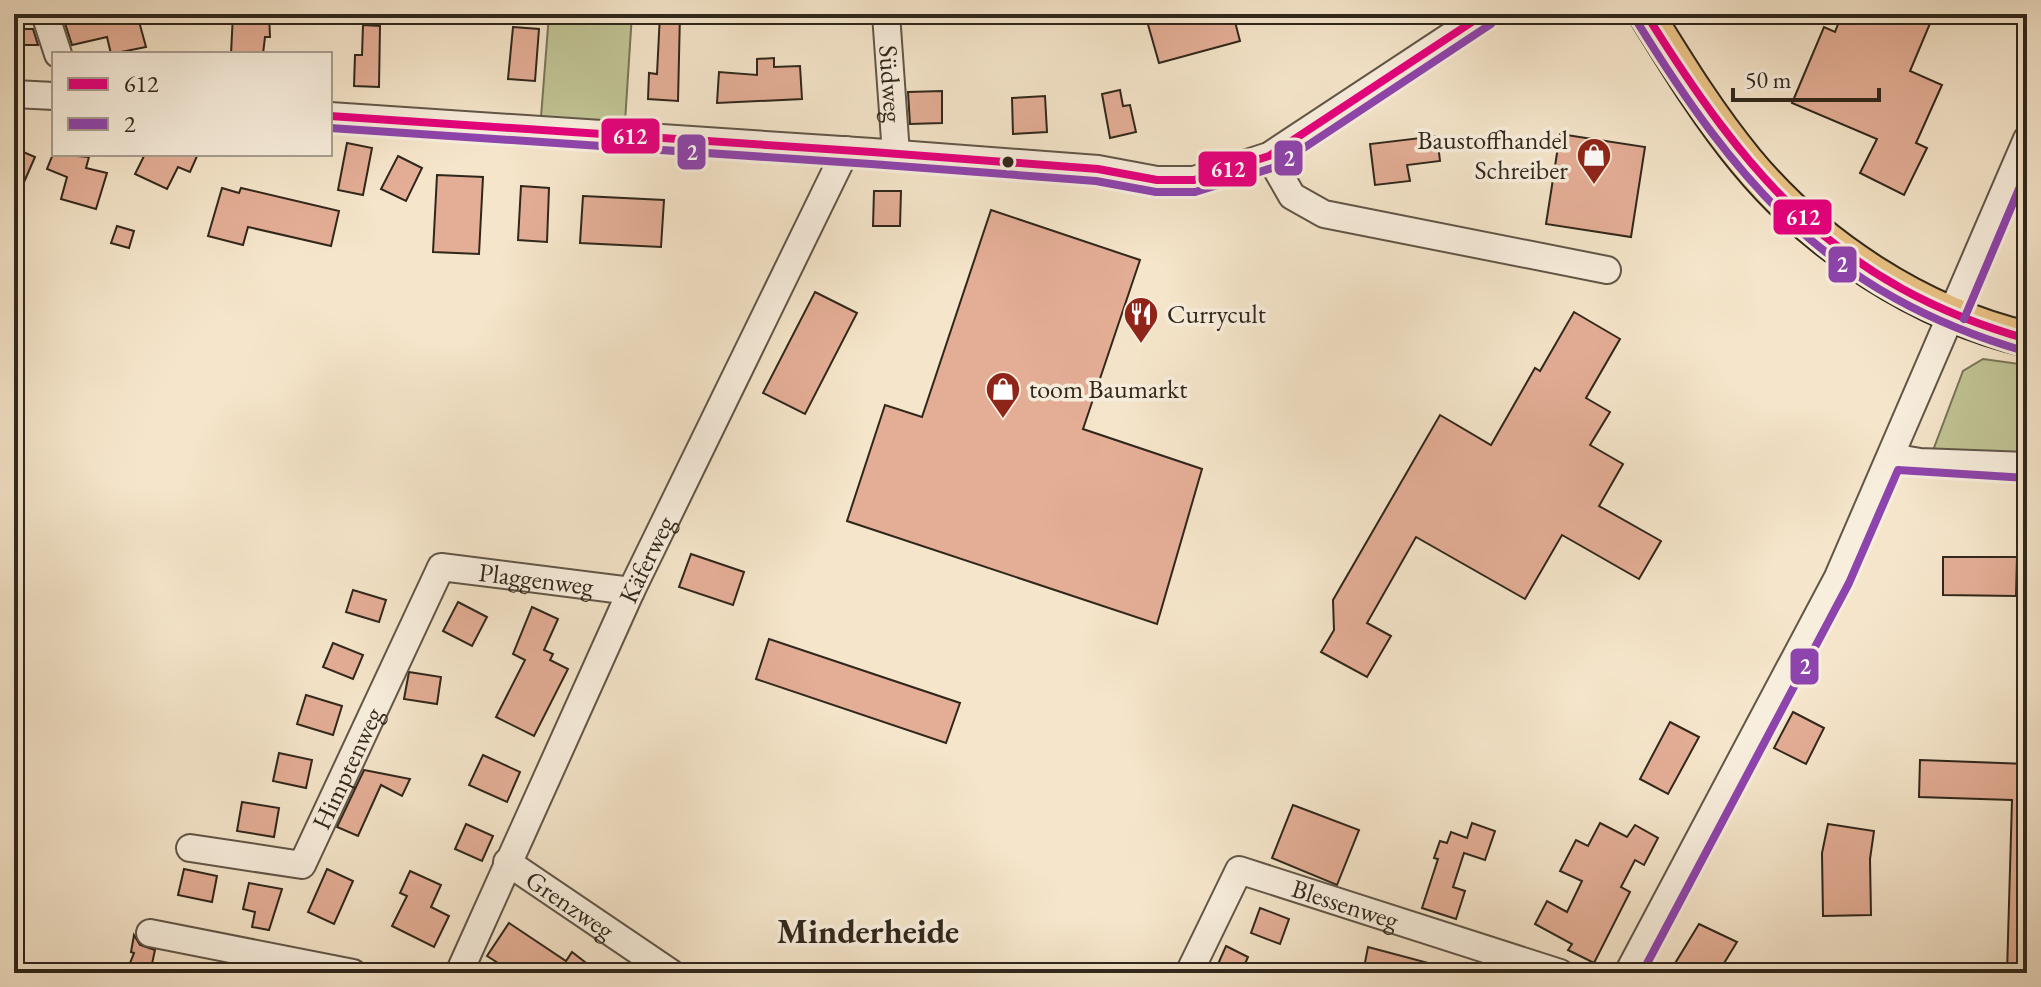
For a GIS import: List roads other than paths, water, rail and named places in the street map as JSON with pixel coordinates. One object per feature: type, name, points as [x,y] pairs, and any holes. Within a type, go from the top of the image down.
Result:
[{"type":"main road","points":[[1646,14],[1731,142],[1781,197],[1853,259],[1902,290],[1953,314],[2027,339]]},
{"type":"street","points":[[45,14],[57,52]]},
{"type":"street","name":"Südweg","points":[[886,14],[896,154]]},
{"type":"street","points":[[332,116],[846,150],[1098,169],[1157,180],[1194,180],[1269,156],[1484,14]]},
{"type":"street","points":[[14,94],[52,96]]},
{"type":"street","points":[[1628,973],[1838,577],[2027,139]]},
{"type":"street","name":"Käferweg","points":[[459,973],[631,591],[846,150]]},
{"type":"street","points":[[1269,156],[1292,196],[1324,214],[1607,270]]},
{"type":"street","points":[[1891,457],[1920,462],[2027,466]]},
{"type":"street","name":"Plaggenweg","points":[[441,567],[631,591]]},
{"type":"street","name":"Himptenweg","points":[[190,848],[302,865],[441,567]]},
{"type":"street","name":"Grenzweg","points":[[507,862],[671,973]]},
{"type":"street","name":"Blessenweg","points":[[1189,973],[1239,870],[1560,973]]},
{"type":"street","points":[[150,933],[353,973]]},
{"type":"place","name":"Baustoffhandel Schreiber","points":[[1594,186]]},
{"type":"place","name":"Currycult","points":[[1141,345]]},
{"type":"place","name":"toom Baumarkt","points":[[1003,420]]},
{"type":"district","name":"Minderheide","points":[[868,931]]}]
